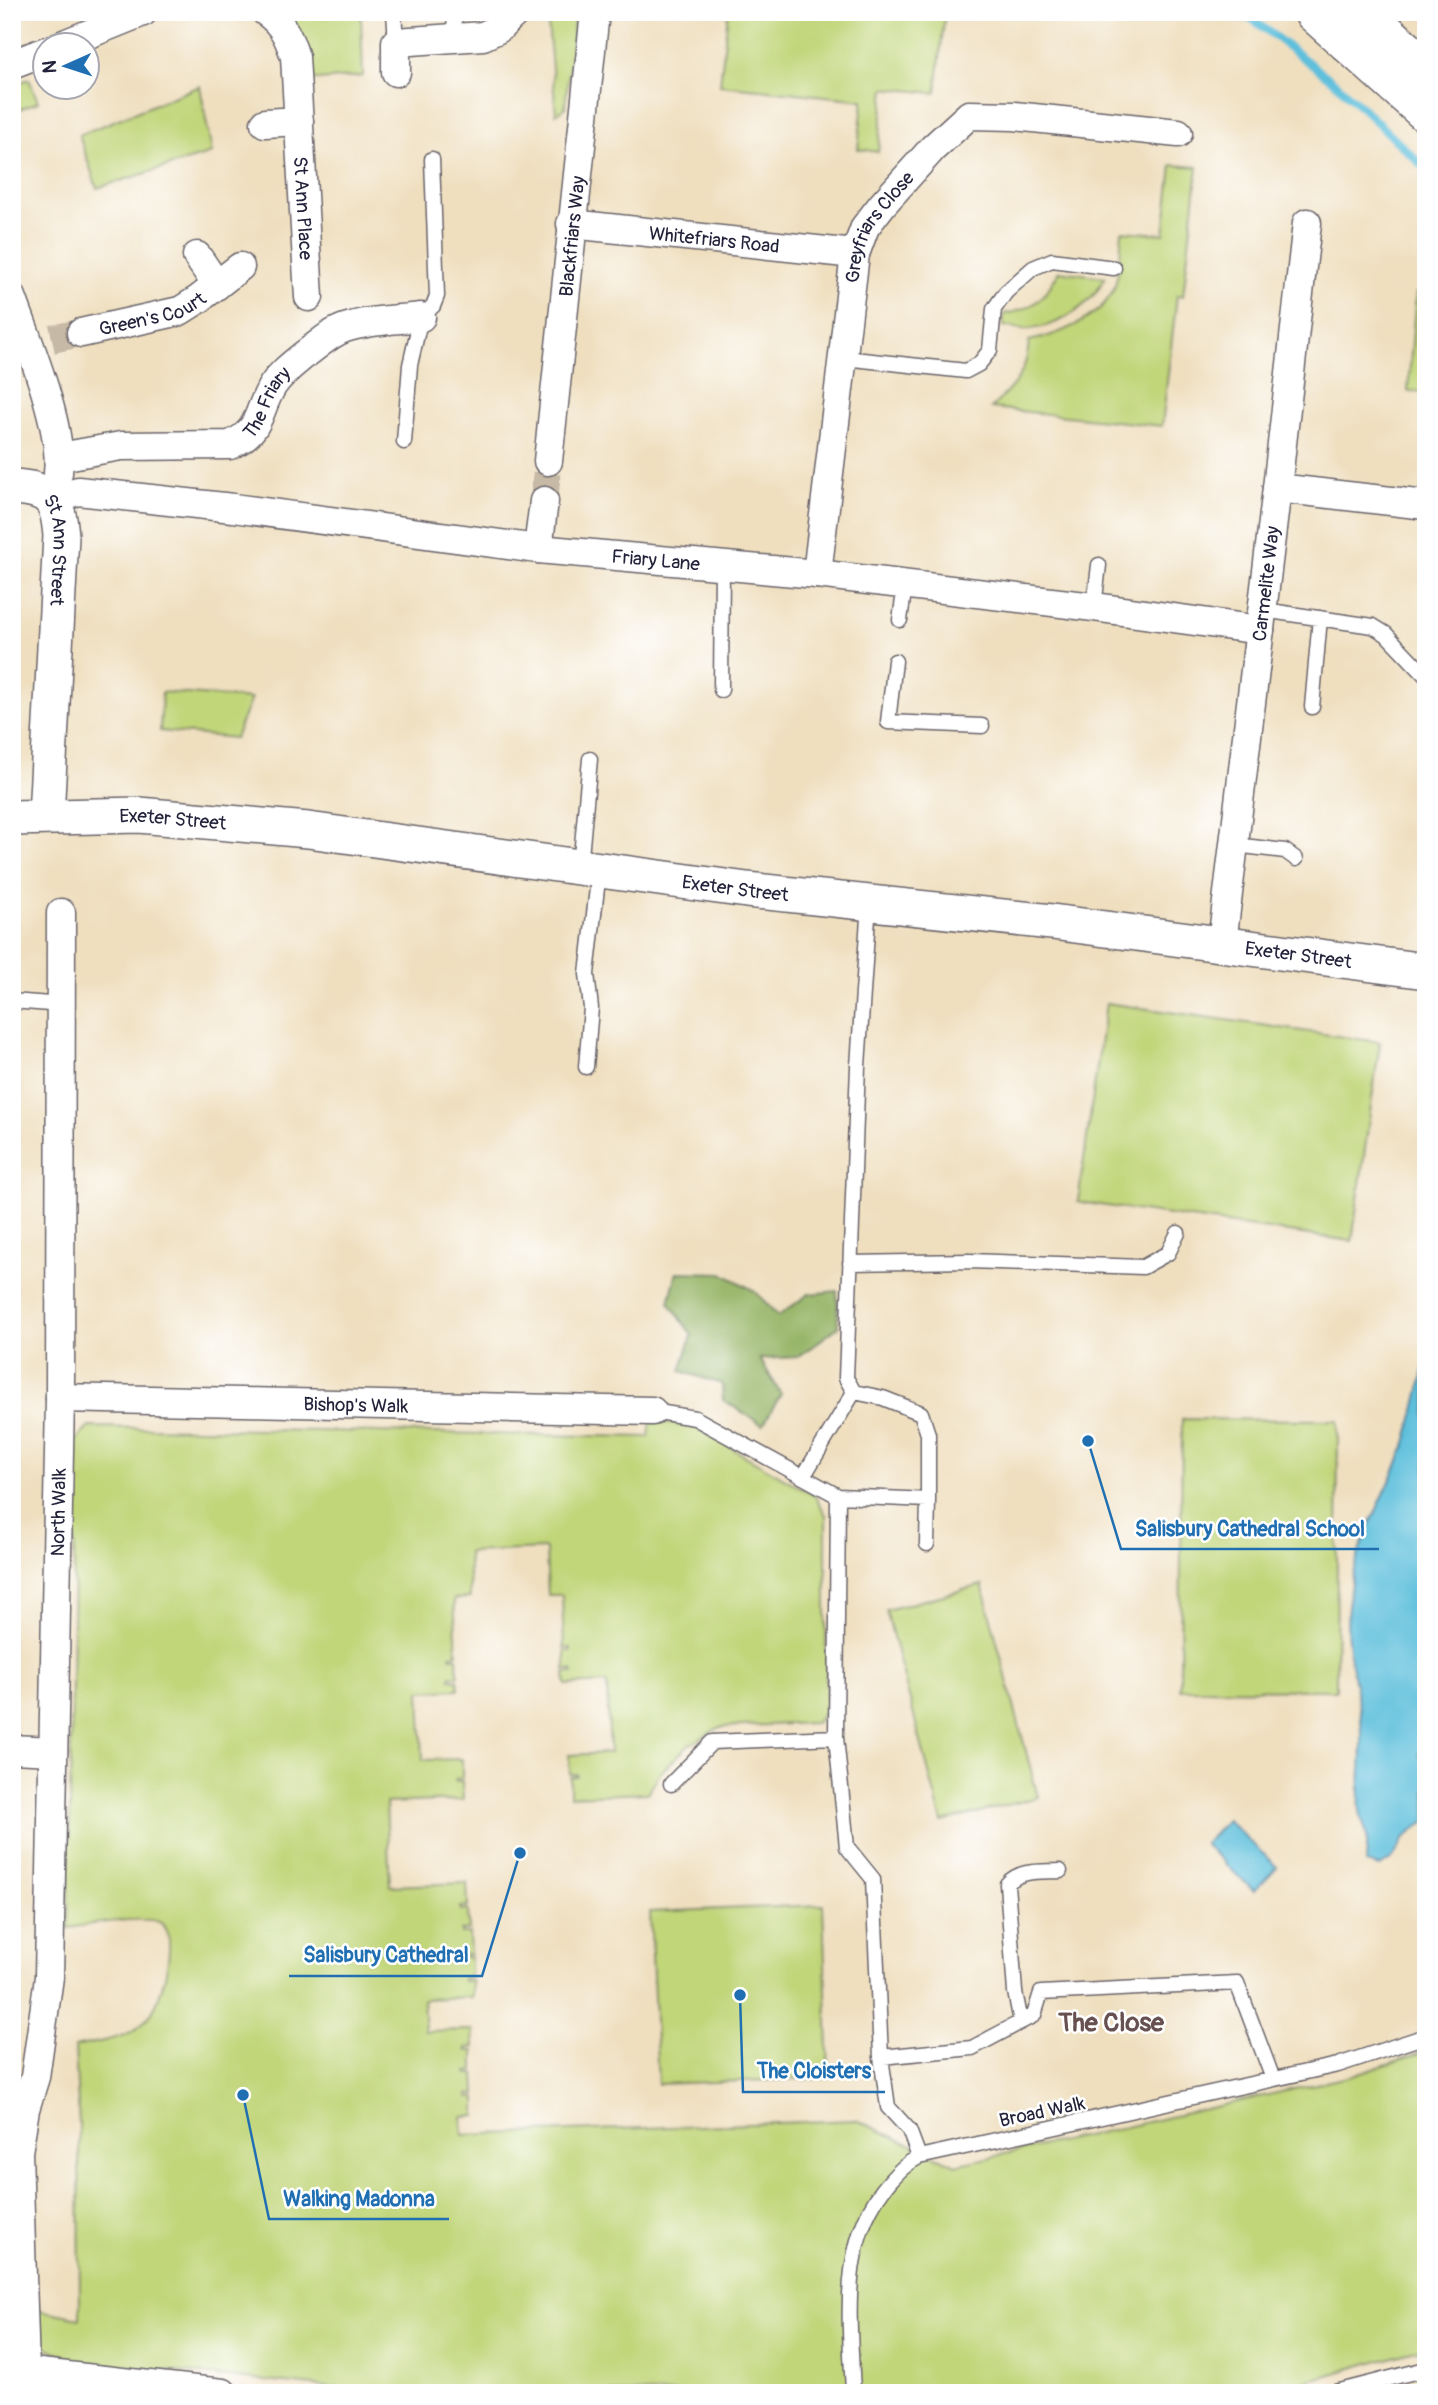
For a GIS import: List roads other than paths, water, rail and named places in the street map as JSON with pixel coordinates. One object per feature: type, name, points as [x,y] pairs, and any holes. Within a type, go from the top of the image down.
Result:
[{"type":"highway","points":[[1313,12],[1426,113]]},
{"type":"highway","points":[[1364,12],[1426,68]]},
{"type":"street","points":[[94,32],[143,12]]},
{"type":"street","points":[[396,72],[396,42],[455,26],[483,36],[498,29],[516,12]]},
{"type":"street","name":"Blackfriars Way","points":[[548,461],[595,12]]},
{"type":"street","name":"St Ann Place","points":[[279,15],[295,57],[307,305],[323,341]]},
{"type":"street","points":[[12,64],[32,56]]},
{"type":"street","name":"Greyfriars Close","points":[[817,574],[855,254],[865,227],[882,205],[933,148],[969,115],[1014,116],[1178,133]]},
{"type":"street","points":[[265,124],[299,121]]},
{"type":"street","name":"Carmelite Way","points":[[1222,943],[1278,488],[1307,223]]},
{"type":"street","name":"Whitefriars Road","points":[[571,224],[855,254]]},
{"type":"street","name":"Green's Court","points":[[197,256],[217,285]]},
{"type":"street","name":"Green's Court","points":[[81,333],[180,311],[240,267]]},
{"type":"street","name":"St Ann Street","points":[[12,297],[41,342],[49,407],[60,457],[57,482],[50,499],[59,511],[61,536],[29,817]]},
{"type":"street","name":"The Friary","points":[[60,457],[121,446],[230,445],[245,438],[254,426],[280,375],[323,341],[343,329],[366,323],[421,317]]},
{"type":"street","points":[[12,487],[35,488],[50,499]]},
{"type":"street","points":[[1278,488],[1426,505]]},
{"type":"street","name":"Friary Lane","points":[[50,499],[78,491],[233,508],[538,549],[817,574],[1094,607],[1261,620]]},
{"type":"street","points":[[538,549],[544,501]]},
{"type":"street","name":"Exeter Street","points":[[29,817],[139,815],[308,830],[747,890],[1222,943],[1426,971]]},
{"type":"street","name":"North Walk","points":[[19,2370],[19,2108],[24,2075],[49,1977],[61,1398],[61,913]]},
{"type":"street","name":"Bishop's Walk","points":[[61,1398],[652,1411]]},
{"type":"street","points":[[12,1749],[53,1751]]},
{"type":"street","points":[[19,2370],[223,2393]]},
{"type":"lane","points":[[394,12],[396,42]]},
{"type":"lane","points":[[404,442],[410,365],[421,317],[433,306],[438,296],[432,159]]},
{"type":"lane","points":[[844,358],[965,371],[979,365],[990,350],[994,309],[1006,292],[1032,268],[1052,260],[1114,268]]},
{"type":"lane","points":[[721,690],[722,565]]},
{"type":"lane","points":[[1094,607],[1099,565]]},
{"type":"lane","points":[[900,620],[905,585]]},
{"type":"lane","points":[[1312,707],[1320,618]]},
{"type":"lane","points":[[1261,620],[1320,618],[1373,626],[1386,634],[1426,677]]},
{"type":"lane","points":[[895,661],[888,722],[982,726]]},
{"type":"lane","points":[[586,1067],[591,1008],[587,974],[590,758]]},
{"type":"lane","points":[[1235,845],[1285,851],[1296,859]]},
{"type":"lane","points":[[869,903],[858,1066],[846,1378],[854,1392],[883,1398],[921,1413],[928,1434],[926,1544]]},
{"type":"lane","points":[[12,1000],[62,1005]]},
{"type":"lane","points":[[849,1262],[970,1261],[1143,1267],[1168,1253],[1178,1233]]},
{"type":"lane","points":[[803,1477],[854,1392]]},
{"type":"lane","points":[[652,1411],[695,1419],[838,1496],[928,1500]]},
{"type":"lane","points":[[838,1496],[836,1737],[847,1847],[873,1879],[881,2057],[888,2107],[909,2130],[919,2157]]},
{"type":"lane","points":[[671,1784],[712,1742],[836,1737]]},
{"type":"lane","points":[[1021,2022],[1015,1992],[1007,1884],[1013,1877],[1025,1873],[1060,1871]]},
{"type":"lane","points":[[881,2057],[972,2048],[1034,2015],[1041,1993],[1237,1983],[1273,2080]]},
{"type":"lane","name":"Broad Walk","points":[[853,2393],[850,2301],[855,2245],[874,2199],[906,2163],[919,2157],[1338,2065],[1426,2036]]},
{"type":"lane","points":[[1332,2393],[1426,2369]]},
{"type":"water","points":[[1426,1363],[1426,1744],[1419,1754],[1426,1769],[1426,1820],[1405,1838],[1392,1859],[1380,1867],[1366,1863],[1367,1837],[1360,1800],[1362,1732],[1349,1650],[1348,1606],[1350,1586],[1360,1549],[1404,1449]]},
{"type":"water","points":[[1227,1820],[1277,1867],[1254,1891],[1204,1844]]},
{"type":"waterway","points":[[1208,12],[1252,19],[1338,85],[1426,169]]},
{"type":"tunnel","points":[[52,339],[81,333]]},
{"type":"tunnel","points":[[544,501],[548,461]]},
{"type":"place","name":"Salisbury Cathedral School","points":[[1088,1441]]},
{"type":"place","name":"Salisbury Cathedral","points":[[520,1853]]},
{"type":"place","name":"The Cloisters","points":[[740,1995]]},
{"type":"place","name":"Walking Madonna","points":[[243,2095]]},
{"type":"district","name":"The Close","points":[[1111,2022]]}]
